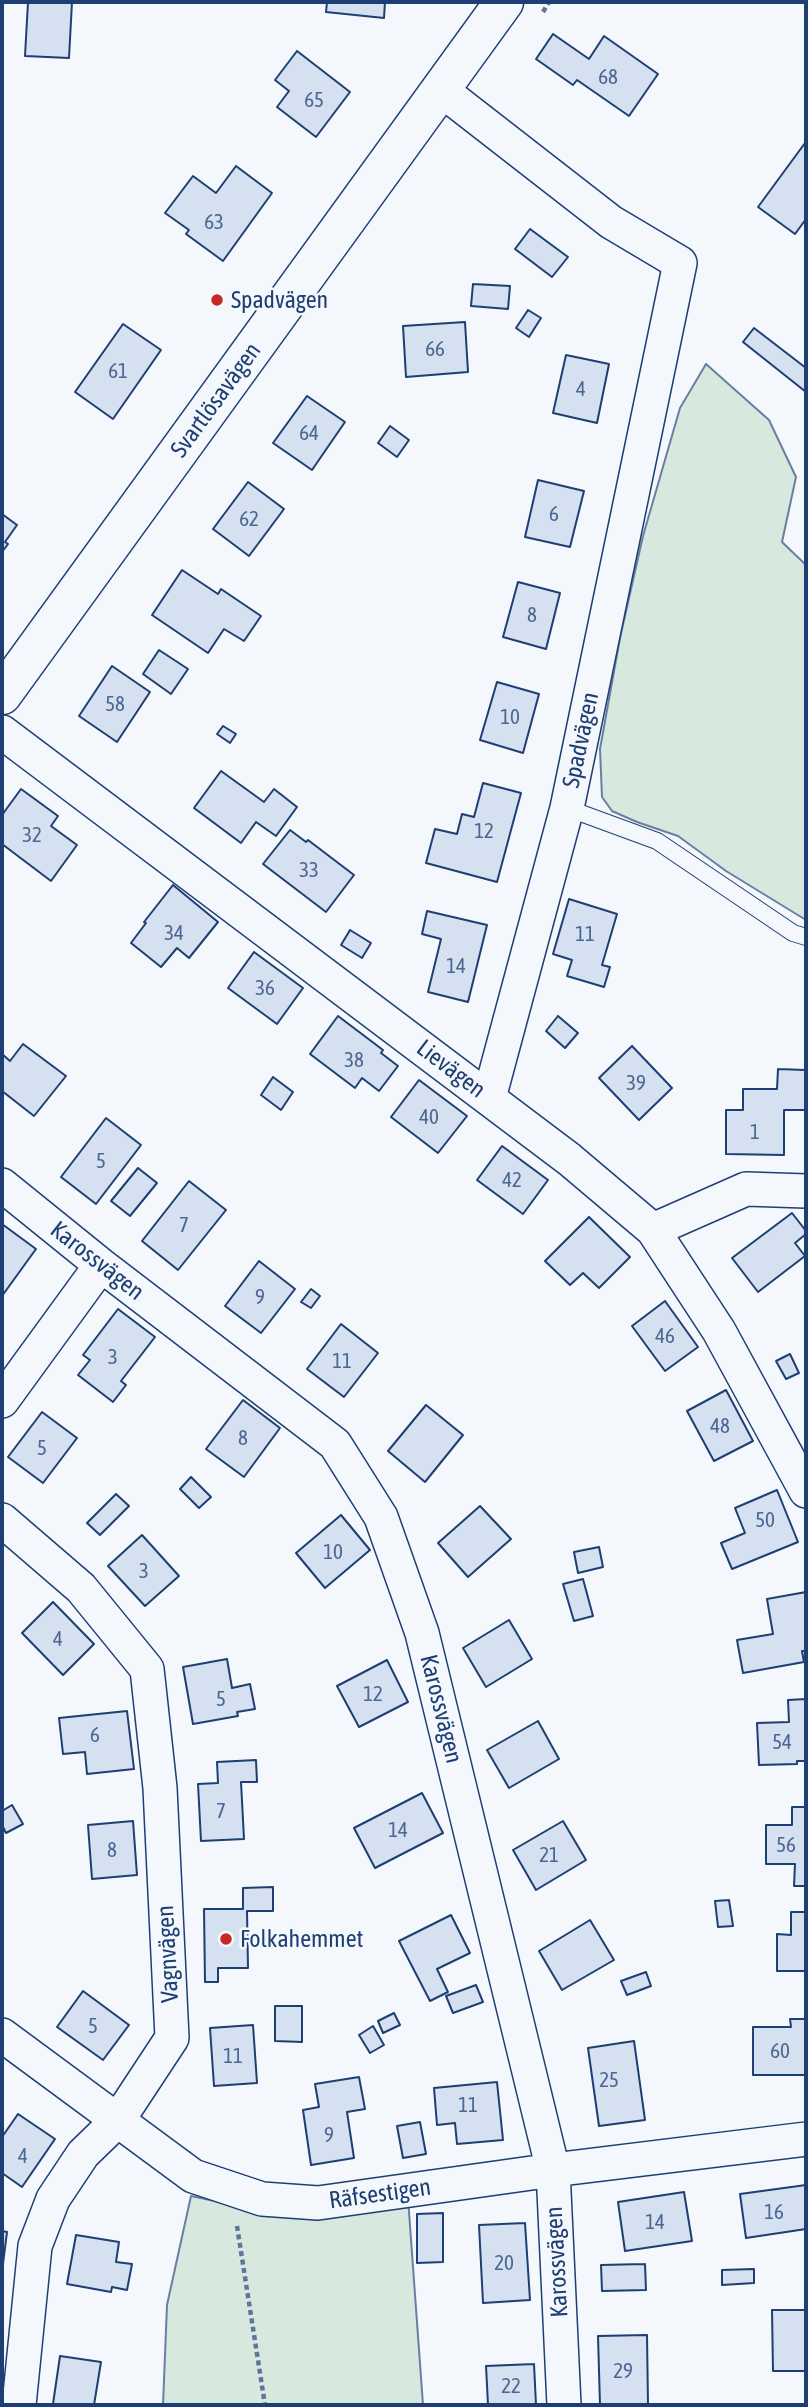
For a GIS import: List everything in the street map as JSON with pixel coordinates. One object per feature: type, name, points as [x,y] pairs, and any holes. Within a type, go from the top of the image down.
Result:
[{"type":"street","name":"Svartlösavägen","points":[[2,695],[504,2]]},
{"type":"street","name":"Spadvägen","points":[[440,89],[611,222],[680,263],[567,808],[489,1098]]},
{"type":"street","name":"Lievägen","points":[[2,732],[569,1159],[653,1230],[719,1331],[806,1491]]},
{"type":"street","name":"Karossvägen","points":[[2,1185],[101,1265],[335,1444],[381,1517],[422,1633],[553,2170],[564,2405]]},
{"type":"street","points":[[653,1230],[746,1189],[806,1191]]},
{"type":"street","points":[[2,1401],[101,1265]]},
{"type":"street","name":"Vagnvägen","points":[[2,1520],[81,1588],[147,1669],[160,1788],[172,2038],[118,2120],[83,2154],[53,2199],[35,2246],[19,2405]]},
{"type":"street","name":"Räfsestigen","points":[[2,2035],[193,2176],[262,2199],[318,2203],[806,2138]]},
{"type":"lane","name":"Spadvägen","points":[[567,808],[657,841],[793,933],[806,937]]},
{"type":"path","points":[[232,2188],[265,2405]]},
{"type":"shaded area","points":[[706,364],[769,420],[796,477],[782,542],[806,565],[806,920],[726,871],[678,836],[612,811],[602,797],[600,749],[620,638],[643,536],[680,408]]},
{"type":"shaded area","points":[[191,2196],[262,2211],[408,2198],[423,2405],[163,2405],[167,2305]]},
{"type":"building","points":[[28,2],[72,2],[69,58],[25,56]]},
{"type":"building","points":[[327,2],[385,2],[384,18],[326,12]]},
{"type":"building","points":[[553,34],[589,59],[604,36],[658,74],[629,116],[577,80],[573,85],[536,59]]},
{"type":"building","points":[[297,51],[350,92],[316,137],[277,107],[289,91],[275,80]]},
{"type":"building","points":[[805,143],[806,219],[795,234],[758,207]]},
{"type":"building","points":[[236,166],[272,193],[223,261],[186,234],[189,230],[165,213],[193,176],[216,193]]},
{"type":"building","points":[[530,229],[568,257],[552,277],[515,249]]},
{"type":"building","points":[[473,284],[510,286],[508,309],[471,306]]},
{"type":"building","points":[[528,310],[541,318],[529,337],[516,328]]},
{"type":"building","points":[[465,322],[468,372],[406,377],[403,326]]},
{"type":"building","points":[[123,324],[161,350],[113,419],[75,392]]},
{"type":"building","points":[[754,328],[806,368],[806,392],[743,342]]},
{"type":"building","points":[[566,355],[609,364],[597,423],[553,413]]},
{"type":"building","points":[[307,396],[345,422],[312,470],[273,443]]},
{"type":"building","points":[[390,426],[409,440],[397,457],[378,443]]},
{"type":"building","points":[[538,480],[584,491],[570,547],[525,537]]},
{"type":"building","points":[[248,482],[284,509],[249,556],[213,529]]},
{"type":"building","points":[[2,514],[17,525],[5,542],[8,544],[2,552]]},
{"type":"building","points":[[182,570],[218,594],[221,589],[261,616],[244,641],[224,629],[208,653],[152,615]]},
{"type":"building","points":[[518,582],[560,593],[546,649],[503,637]]},
{"type":"building","points":[[159,650],[188,669],[171,694],[143,674]]},
{"type":"building","points":[[112,666],[150,692],[117,742],[79,716]]},
{"type":"building","points":[[497,682],[539,694],[523,753],[480,740]]},
{"type":"building","points":[[223,726],[236,734],[230,743],[217,734]]},
{"type":"building","points":[[221,771],[264,802],[274,789],[297,807],[276,836],[256,822],[241,843],[194,808]]},
{"type":"building","points":[[483,783],[521,793],[497,882],[426,863],[435,829],[457,834],[462,814],[474,817]]},
{"type":"building","points":[[21,789],[58,816],[51,826],[77,845],[51,881],[2,844],[2,815]]},
{"type":"building","points":[[290,830],[306,842],[308,840],[354,875],[326,912],[263,864]]},
{"type":"building","points":[[173,885],[218,922],[189,958],[177,948],[161,967],[131,943]]},
{"type":"building","points":[[569,899],[617,914],[602,965],[610,967],[604,987],[567,976],[572,960],[553,954]]},
{"type":"building","points":[[427,911],[487,925],[468,1002],[428,992],[441,939],[422,934]]},
{"type":"building","points":[[350,930],[371,943],[362,958],[341,945]]},
{"type":"building","points":[[254,952],[303,988],[277,1024],[228,988]]},
{"type":"building","points":[[338,1016],[383,1050],[381,1053],[398,1066],[379,1091],[362,1078],[355,1088],[310,1054]]},
{"type":"building","points":[[558,1016],[578,1033],[565,1048],[546,1031]]},
{"type":"building","points":[[23,1044],[66,1076],[34,1116],[2,1091],[2,1054],[10,1061]]},
{"type":"building","points":[[632,1046],[672,1088],[639,1120],[599,1078]]},
{"type":"building","points":[[778,1069],[805,1070],[805,1110],[784,1110],[784,1155],[726,1154],[726,1110],[743,1110],[743,1089],[777,1089]]},
{"type":"building","points":[[273,1077],[293,1092],[281,1110],[261,1095]]},
{"type":"building","points":[[419,1080],[467,1116],[438,1153],[391,1117]]},
{"type":"building","points":[[106,1118],[141,1145],[96,1204],[61,1177]]},
{"type":"building","points":[[502,1146],[548,1180],[523,1214],[477,1180]]},
{"type":"building","points":[[138,1168],[157,1183],[130,1216],[111,1201]]},
{"type":"building","points":[[189,1181],[226,1210],[178,1270],[142,1241]]},
{"type":"building","points":[[792,1213],[806,1231],[795,1243],[805,1256],[758,1292],[732,1258]]},
{"type":"building","points":[[589,1217],[630,1257],[599,1288],[583,1273],[570,1285],[545,1261]]},
{"type":"building","points":[[2,1224],[36,1249],[2,1296]]},
{"type":"building","points":[[259,1261],[295,1289],[261,1333],[225,1306]]},
{"type":"building","points":[[311,1289],[320,1296],[311,1308],[301,1302]]},
{"type":"building","points":[[665,1301],[698,1347],[665,1371],[632,1326]]},
{"type":"building","points":[[118,1309],[155,1337],[121,1381],[126,1385],[113,1402],[78,1375],[90,1360],[83,1355]]},
{"type":"building","points":[[341,1324],[378,1353],[344,1397],[307,1369]]},
{"type":"building","points":[[790,1354],[799,1373],[786,1379],[776,1361]]},
{"type":"building","points":[[726,1390],[753,1441],[714,1461],[687,1411]]},
{"type":"building","points":[[243,1400],[280,1428],[244,1477],[206,1449]]},
{"type":"building","points":[[426,1405],[463,1435],[425,1482],[388,1451]]},
{"type":"building","points":[[42,1412],[77,1438],[43,1483],[8,1457]]},
{"type":"building","points":[[191,1477],[211,1497],[199,1508],[180,1489]]},
{"type":"building","points":[[777,1490],[798,1542],[732,1569],[721,1543],[745,1533],[735,1508]]},
{"type":"building","points":[[116,1494],[129,1506],[100,1535],[87,1523]]},
{"type":"building","points":[[480,1506],[511,1539],[468,1577],[438,1543]]},
{"type":"building","points":[[341,1515],[370,1550],[325,1588],[296,1553]]},
{"type":"building","points":[[142,1535],[179,1576],[145,1606],[108,1566]]},
{"type":"building","points":[[599,1547],[603,1567],[578,1573],[574,1552]]},
{"type":"building","points":[[583,1579],[593,1616],[574,1621],[563,1584]]},
{"type":"building","points":[[806,1592],[806,1651],[802,1651],[804,1662],[743,1673],[737,1640],[773,1634],[767,1599]]},
{"type":"building","points":[[53,1602],[94,1644],[63,1675],[22,1633]]},
{"type":"building","points":[[509,1620],[532,1659],[486,1687],[463,1648]]},
{"type":"building","points":[[227,1659],[232,1688],[250,1684],[255,1709],[237,1712],[238,1716],[193,1724],[183,1667]]},
{"type":"building","points":[[387,1660],[408,1702],[359,1727],[337,1686]]},
{"type":"building","points":[[806,1699],[806,1761],[797,1761],[797,1764],[759,1765],[757,1723],[789,1722],[788,1700]]},
{"type":"building","points":[[127,1711],[134,1769],[87,1774],[85,1752],[63,1754],[59,1718]]},
{"type":"building","points":[[538,1721],[559,1759],[509,1788],[487,1750]]},
{"type":"building","points":[[256,1760],[257,1782],[241,1782],[244,1839],[201,1841],[198,1784],[218,1783],[217,1762]]},
{"type":"building","points":[[422,1793],[443,1833],[375,1868],[354,1828]]},
{"type":"building","points":[[12,1805],[23,1824],[6,1833],[2,1825],[2,1811]]},
{"type":"building","points":[[792,1807],[806,1807],[806,1886],[794,1886],[795,1864],[766,1864],[766,1825],[792,1825]]},
{"type":"building","points":[[133,1821],[137,1875],[92,1879],[88,1825]]},
{"type":"building","points":[[563,1821],[586,1860],[536,1890],[513,1850]]},
{"type":"building","name":"Folkahemmet","points":[[273,1887],[273,1911],[247,1911],[248,1968],[218,1968],[218,1982],[205,1982],[204,1909],[243,1909],[243,1888]]},
{"type":"building","points":[[729,1900],[733,1926],[718,1927],[715,1901]]},
{"type":"building","points":[[791,1912],[806,1912],[806,1971],[777,1971],[777,1934],[791,1935]]},
{"type":"building","points":[[451,1915],[470,1953],[437,1969],[448,1992],[430,2001],[399,1941]]},
{"type":"building","points":[[590,1920],[614,1960],[562,1990],[539,1951]]},
{"type":"building","points":[[646,1972],[651,1986],[627,1995],[621,1981]]},
{"type":"building","points":[[476,1985],[483,2002],[453,2013],[446,1996]]},
{"type":"building","points":[[83,1991],[129,2025],[103,2060],[57,2027]]},
{"type":"building","points":[[275,2006],[302,2006],[302,2042],[275,2041]]},
{"type":"building","points":[[394,2013],[400,2025],[383,2033],[378,2021]]},
{"type":"building","points":[[790,2019],[806,2019],[806,2075],[753,2075],[753,2027],[791,2027]]},
{"type":"building","points":[[253,2025],[257,2083],[214,2086],[210,2028]]},
{"type":"building","points":[[373,2026],[384,2045],[370,2053],[359,2035]]},
{"type":"building","points":[[634,2041],[645,2120],[599,2126],[588,2048]]},
{"type":"building","points":[[359,2077],[365,2109],[347,2112],[354,2158],[311,2165],[303,2110],[319,2107],[315,2084]]},
{"type":"building","points":[[497,2082],[503,2140],[457,2144],[455,2123],[437,2125],[434,2088]]},
{"type":"building","points":[[18,2114],[55,2139],[22,2187],[2,2173],[2,2137]]},
{"type":"building","points":[[420,2122],[426,2154],[403,2158],[397,2126]]},
{"type":"building","points":[[806,2185],[806,2229],[746,2238],[740,2194]]},
{"type":"building","points":[[684,2192],[692,2241],[625,2251],[618,2202]]},
{"type":"building","points":[[443,2213],[443,2262],[417,2263],[417,2214]]},
{"type":"building","points":[[525,2223],[530,2300],[483,2303],[479,2225]]},
{"type":"building","points":[[2,2231],[7,2232],[2,2272]]},
{"type":"building","points":[[76,2235],[119,2242],[116,2262],[132,2264],[127,2290],[112,2287],[111,2292],[67,2284]]},
{"type":"building","points":[[645,2264],[646,2290],[602,2291],[601,2265]]},
{"type":"building","points":[[754,2269],[754,2283],[722,2285],[722,2270]]},
{"type":"building","points":[[772,2310],[806,2310],[806,2371],[773,2371]]},
{"type":"building","points":[[647,2335],[648,2405],[600,2405],[598,2336]]},
{"type":"building","points":[[60,2356],[101,2362],[94,2405],[53,2404]]},
{"type":"building","points":[[534,2364],[536,2405],[488,2405],[486,2366]]},
{"type":"place","name":"Spadvägen","points":[[217,300]]},
{"type":"place","name":"Folkahemmet","points":[[226,1939]]}]
